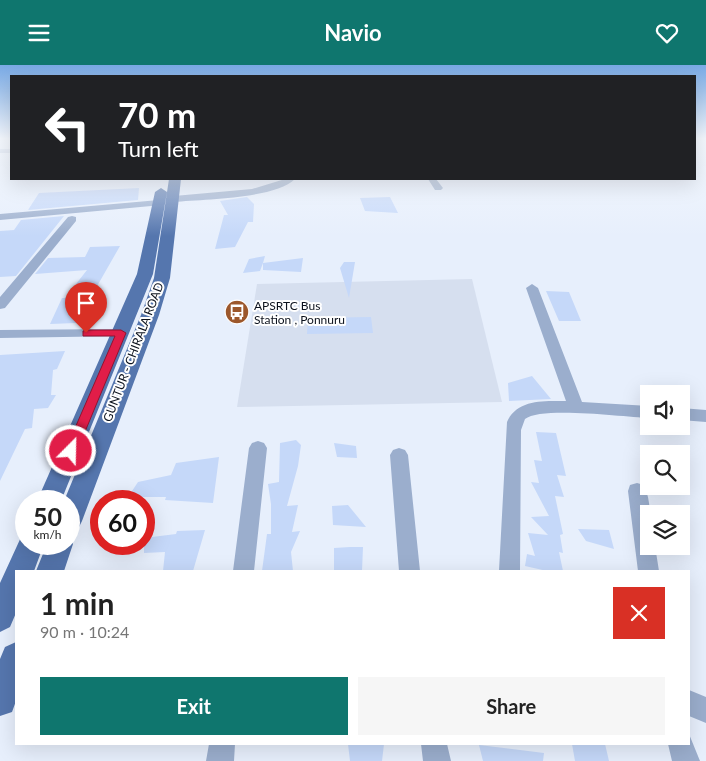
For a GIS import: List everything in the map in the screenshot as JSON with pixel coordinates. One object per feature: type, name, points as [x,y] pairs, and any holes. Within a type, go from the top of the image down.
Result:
[{"type":"main road","name":"GUNTUR - CHIRALA ROAD","points":[[80,493],[150,315],[162,278],[164,205],[161,180]]},
{"type":"main road","name":"GUNTUR - CHIRALA ROAD","points":[[55,490],[145,274],[164,205],[175,180]]},
{"type":"main road","points":[[20,570],[27,555]]},
{"type":"main road","points":[[50,570],[56,555]]},
{"type":"main road","points":[[0,618],[15,581]]},
{"type":"main road","points":[[0,700],[15,661]]},
{"type":"street","points":[[0,226],[72,219],[267,189],[277,187],[289,180]]},
{"type":"street","points":[[433,180],[438,188]]},
{"type":"street","points":[[0,217],[164,205]]},
{"type":"street","points":[[0,305],[72,219]]},
{"type":"street","points":[[532,288],[576,408]]},
{"type":"street","points":[[0,334],[121,333]]},
{"type":"street","points":[[509,570],[513,430],[515,418],[523,412],[576,408],[640,412]]},
{"type":"street","points":[[690,415],[706,416]]},
{"type":"street","points":[[243,570],[258,449]]},
{"type":"street","points":[[399,455],[410,570]]},
{"type":"street","points":[[637,491],[649,570]]},
{"type":"street","points":[[0,618],[15,618]]},
{"type":"street","points":[[690,703],[706,710]]},
{"type":"street","points":[[220,761],[222,745]]},
{"type":"street","points":[[434,745],[437,761]]},
{"type":"street","points":[[681,745],[686,761]]},
{"type":"shaded area","points":[[472,279],[502,402],[237,407],[257,284]]},
{"type":"building","points":[[139,188],[138,200],[28,210],[39,193]]},
{"type":"building","points":[[247,197],[254,204],[253,222],[248,222],[235,247],[215,249],[224,215],[228,215],[220,201]]},
{"type":"building","points":[[390,197],[398,213],[365,211],[360,198]]},
{"type":"building","points":[[64,216],[16,276],[0,277],[0,231],[14,230],[21,220]]},
{"type":"building","points":[[120,246],[76,323],[50,324],[62,298],[65,298],[87,270],[35,274],[48,258],[85,257],[90,247]]},
{"type":"building","points":[[265,256],[260,271],[243,273],[249,259]]},
{"type":"building","points":[[303,258],[301,272],[263,270],[263,263]]},
{"type":"building","points":[[344,262],[355,262],[349,298],[340,268]]},
{"type":"building","points":[[546,291],[569,292],[581,321],[559,321]]},
{"type":"building","points":[[371,317],[373,333],[307,334],[308,318]]},
{"type":"building","points":[[65,351],[57,369],[53,370],[51,395],[56,395],[48,408],[34,409],[32,428],[25,429],[0,481],[0,355]]},
{"type":"building","points":[[532,376],[551,399],[509,401],[508,383]]},
{"type":"building","points":[[536,432],[556,433],[566,476],[557,475],[564,497],[555,496],[563,534],[560,535],[563,553],[559,552],[563,570],[543,570],[525,566],[527,554],[535,556],[528,533],[548,535],[531,517],[549,516],[531,482],[539,483],[534,460],[542,461]]},
{"type":"building","points":[[296,440],[301,445],[298,466],[287,506],[298,505],[292,532],[300,531],[291,552],[293,570],[262,570],[267,534],[271,534],[271,504],[268,484],[279,482],[280,443]]},
{"type":"building","points":[[334,443],[356,446],[357,458],[337,457]]},
{"type":"building","points":[[219,457],[213,503],[165,500],[166,497],[155,497],[155,490],[133,490],[138,482],[171,475],[176,463]]},
{"type":"building","points":[[348,505],[366,527],[333,525],[332,506]]},
{"type":"building","points":[[578,529],[609,530],[614,549],[586,541]]},
{"type":"building","points":[[205,530],[193,570],[163,570],[165,552],[155,552],[155,537],[176,534],[177,531]]},
{"type":"building","points":[[363,547],[362,570],[334,570],[334,548]]},
{"type":"building","points":[[348,745],[384,745],[382,761],[350,761]]},
{"type":"building","points":[[479,745],[544,753],[543,761],[483,761]]},
{"type":"building","points":[[572,745],[605,745],[609,761],[575,761]]},
{"type":"place","name":"APSRTC Bus Station , Ponnuru","points":[[237,312]]},
{"type":"route","points":[[71,451],[121,333],[86,333]]}]
